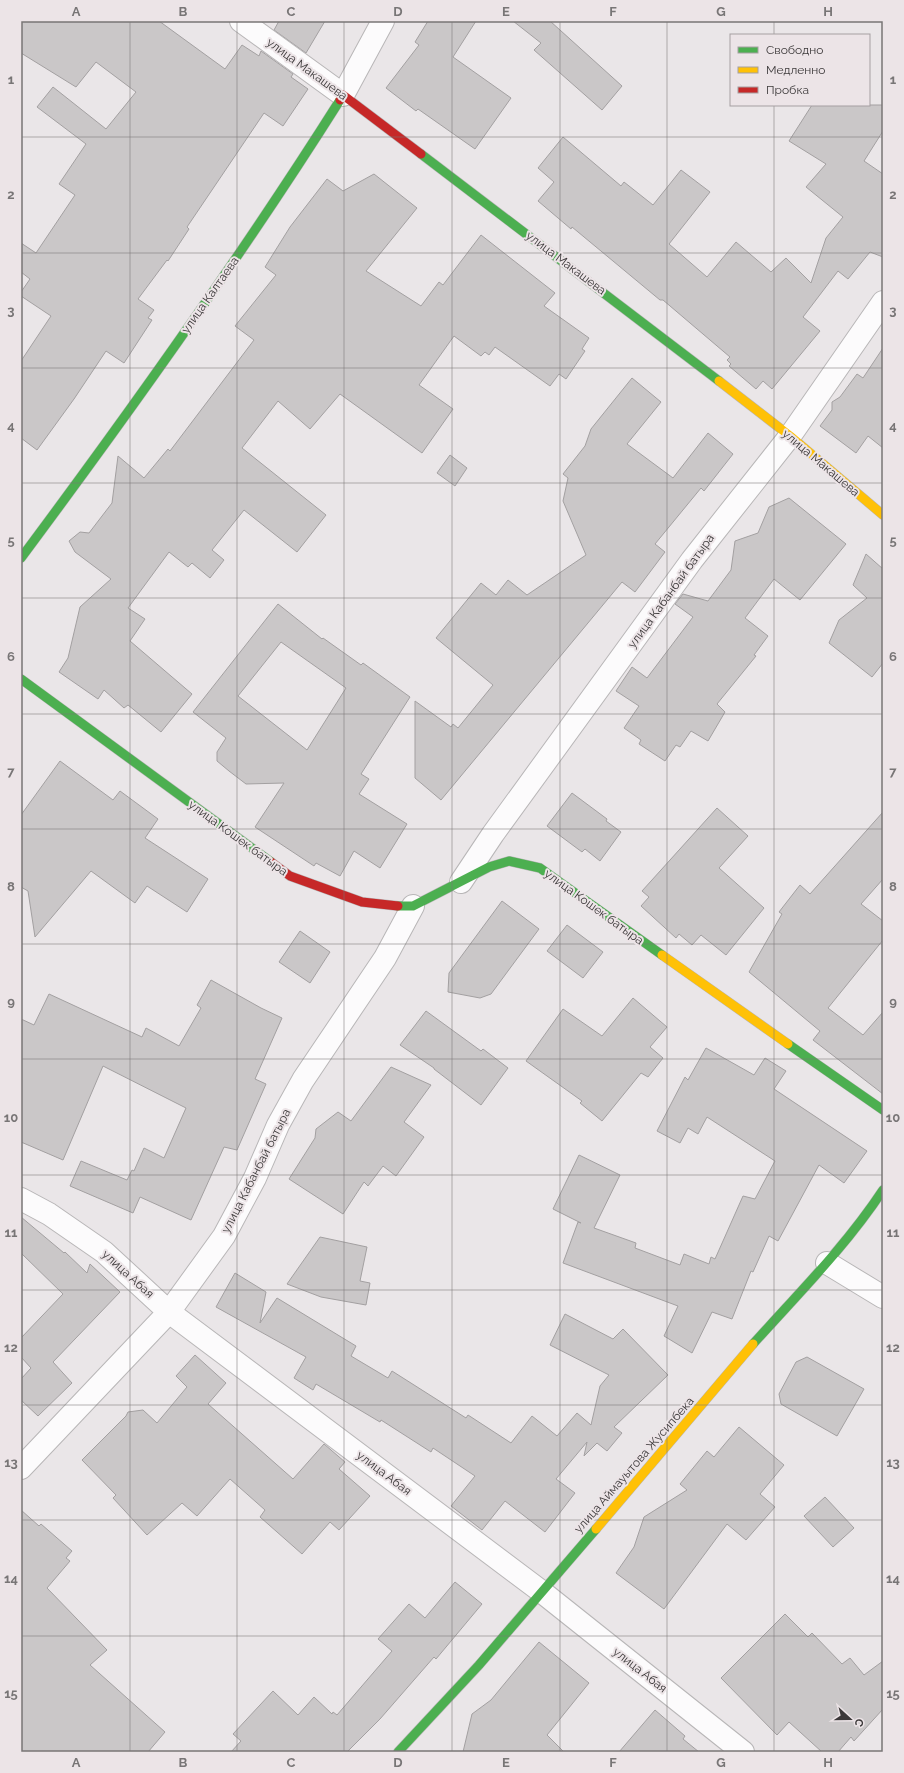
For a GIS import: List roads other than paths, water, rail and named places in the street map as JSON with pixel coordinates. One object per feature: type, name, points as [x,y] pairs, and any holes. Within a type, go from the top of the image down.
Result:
[{"type":"street","name":"улица Макашева","points":[[241,21],[343,95],[576,270],[790,436],[883,515]]},
{"type":"street","name":"улица Калтаева","points":[[21,558],[82,476],[284,189],[343,95],[383,21]]},
{"type":"street","name":"улица Кабанбай батыра","points":[[461,882],[493,834],[688,567],[790,436],[883,302]]},
{"type":"street","name":"улица Кошек батыра","points":[[21,680],[290,876],[362,902],[389,906],[413,906],[489,866],[509,861],[540,868],[608,918],[883,1110]]},
{"type":"street","name":"улица Кабанбай батыра","points":[[21,1468],[170,1312],[224,1236],[255,1178],[278,1125],[303,1080],[385,958],[413,906]]},
{"type":"street","name":"улица Аймауытова Жусипбека","points":[[398,1752],[478,1665],[651,1466],[746,1352],[827,1263],[869,1211],[883,1190]]},
{"type":"street","name":"улица Абая","points":[[21,1199],[49,1214],[104,1252],[170,1312],[542,1592],[743,1752]]},
{"type":"street","points":[[827,1263],[883,1297]]}]
